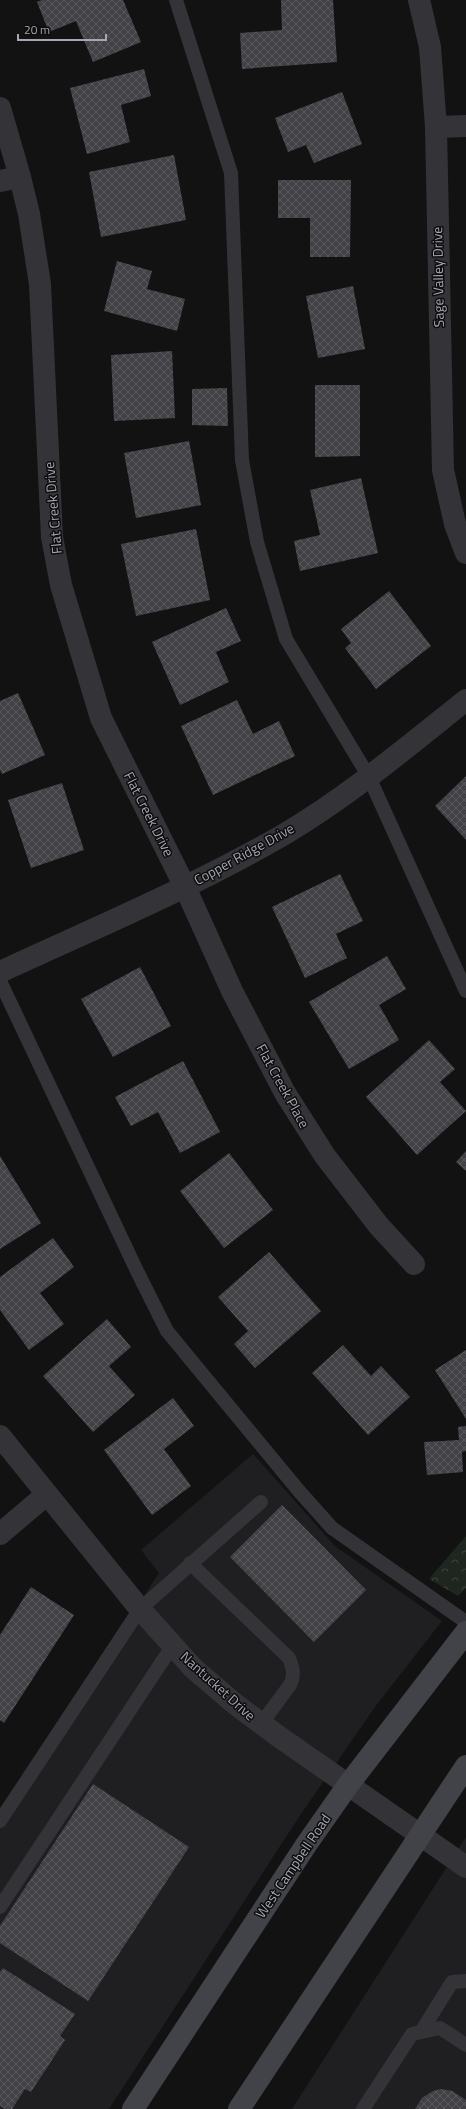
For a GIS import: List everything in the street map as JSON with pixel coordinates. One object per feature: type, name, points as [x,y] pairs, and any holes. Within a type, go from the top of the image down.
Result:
[{"type":"main road","name":"West Campbell Road","points":[[133,2109],[306,1845],[348,1785],[466,1632]]},
{"type":"main road","points":[[239,2109],[466,1766]]},
{"type":"street","name":"Sage Valley Drive","points":[[419,0],[430,47],[436,126],[443,470],[455,524],[466,553]]},
{"type":"street","name":"Flat Creek Drive","points":[[0,108],[10,179],[29,214],[40,284],[52,537],[61,586],[101,718],[185,886]]},
{"type":"street","points":[[436,126],[466,126]]},
{"type":"street","name":"Copper Ridge Drive","points":[[0,972],[185,886],[283,835],[369,777],[466,700]]},
{"type":"street","name":"Flat Creek Place","points":[[185,886],[232,990],[285,1092],[325,1156],[379,1226],[414,1264]]},
{"type":"street","name":"Nantucket Drive","points":[[0,1436],[140,1608],[193,1668],[261,1724],[466,1867]]},
{"type":"street","points":[[0,1534],[46,1494]]},
{"type":"lane","points":[[176,0],[231,173],[242,460],[257,542],[286,639],[369,777],[466,991]]},
{"type":"lane","points":[[0,981],[133,1264],[167,1331],[299,1491],[332,1528],[466,1622]]},
{"type":"lane","points":[[0,1822],[140,1608],[261,1502]]},
{"type":"lane","points":[[190,1563],[289,1658],[293,1668],[293,1678],[290,1685],[261,1724]]},
{"type":"lane","points":[[0,1907],[173,1645]]},
{"type":"lane","points":[[421,2032],[452,1982],[466,1981]]},
{"type":"lane","points":[[363,2109],[412,2034],[440,2028],[466,2045]]},
{"type":"shaded area","points":[[253,1454],[335,1546],[442,1621],[375,1707],[299,1817],[109,2109],[0,2109],[0,1815],[159,1573],[141,1550]]},
{"type":"shaded area","points":[[466,1837],[466,2109],[292,2109]]},
{"type":"green space","points":[[466,1536],[466,1588],[458,1596],[429,1579]]},
{"type":"building","points":[[42,0],[123,0],[141,42],[93,62],[76,21],[49,32],[37,2]]},
{"type":"building","points":[[281,0],[333,0],[337,62],[242,69],[240,33],[282,30]]},
{"type":"building","points":[[144,69],[151,96],[121,105],[130,142],[87,154],[70,88]]},
{"type":"building","points":[[342,92],[362,144],[314,163],[306,145],[288,152],[275,118]]},
{"type":"building","points":[[174,155],[186,220],[101,237],[89,172]]},
{"type":"building","points":[[278,180],[351,180],[350,257],[310,257],[310,218],[278,218]]},
{"type":"building","points":[[117,261],[152,271],[147,289],[185,299],[177,331],[104,311]]},
{"type":"building","points":[[353,286],[365,349],[318,358],[306,296]]},
{"type":"building","points":[[172,351],[175,418],[114,421],[111,355]]},
{"type":"building","points":[[315,385],[360,385],[360,456],[315,457]]},
{"type":"building","points":[[227,388],[228,426],[192,425],[192,389]]},
{"type":"building","points":[[189,441],[201,505],[136,518],[124,453]]},
{"type":"building","points":[[361,478],[378,553],[300,571],[294,541],[320,535],[310,490]]},
{"type":"building","points":[[196,529],[210,600],[136,616],[121,544]]},
{"type":"building","points":[[389,591],[431,646],[376,689],[345,648],[351,643],[341,629]]},
{"type":"building","points":[[226,608],[241,641],[216,652],[229,682],[180,705],[152,642]]},
{"type":"building","points":[[18,693],[45,755],[2,774],[0,770],[0,701]]},
{"type":"building","points":[[237,700],[253,734],[279,721],[295,756],[213,795],[181,726]]},
{"type":"building","points":[[466,776],[466,840],[435,806]]},
{"type":"building","points":[[62,783],[84,850],[31,868],[8,800]]},
{"type":"building","points":[[340,874],[363,921],[336,934],[347,958],[305,978],[272,907]]},
{"type":"building","points":[[387,956],[406,989],[379,1005],[399,1040],[349,1069],[309,1002]]},
{"type":"building","points":[[140,967],[171,1026],[113,1057],[81,999]]},
{"type":"building","points":[[429,1040],[455,1069],[440,1082],[466,1111],[417,1155],[366,1097]]},
{"type":"building","points":[[183,1061],[220,1132],[180,1153],[158,1112],[131,1126],[115,1097]]},
{"type":"building","points":[[466,1151],[466,1171],[456,1162]]},
{"type":"building","points":[[229,1153],[273,1210],[224,1248],[180,1191]]},
{"type":"building","points":[[0,1156],[41,1223],[0,1249]]},
{"type":"building","points":[[53,1238],[74,1267],[40,1293],[64,1324],[29,1350],[0,1310],[0,1277]]},
{"type":"building","points":[[269,1252],[321,1311],[255,1368],[234,1344],[248,1331],[218,1297]]},
{"type":"building","points":[[107,1319],[131,1347],[109,1366],[135,1395],[93,1432],[43,1376]]},
{"type":"building","points":[[343,1345],[371,1376],[381,1366],[410,1397],[368,1435],[312,1373]]},
{"type":"building","points":[[466,1350],[466,1419],[435,1370]]},
{"type":"building","points":[[173,1398],[194,1426],[164,1449],[191,1486],[152,1515],[104,1450]]},
{"type":"building","points":[[466,1426],[466,1451],[462,1452],[463,1472],[427,1475],[424,1442],[459,1440],[458,1427]]},
{"type":"building","points":[[282,1505],[366,1590],[314,1642],[230,1557]]},
{"type":"building","points":[[31,1587],[74,1615],[4,1723],[0,1720],[0,1635]]},
{"type":"building","points":[[93,1784],[189,1847],[88,2001],[0,1943],[0,1926]]},
{"type":"building","points":[[3,1968],[75,2014],[60,2036],[65,2040],[31,2092],[25,2089],[12,2109],[5,2109],[0,2106],[0,1972]]},
{"type":"building","points":[[441,2089],[452,2091],[466,2100],[466,2109],[415,2109],[422,2098],[433,2091]]}]
